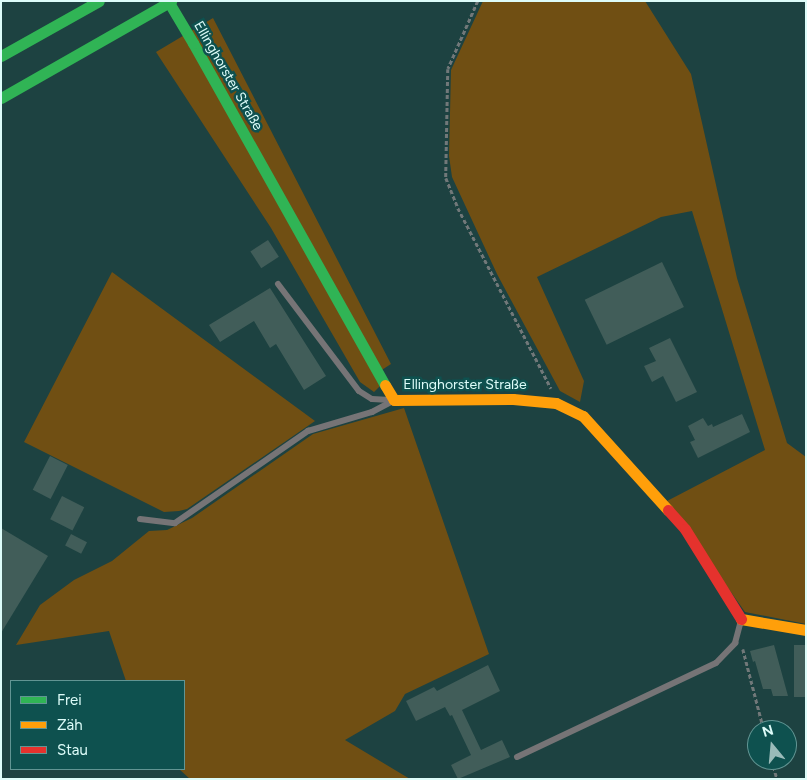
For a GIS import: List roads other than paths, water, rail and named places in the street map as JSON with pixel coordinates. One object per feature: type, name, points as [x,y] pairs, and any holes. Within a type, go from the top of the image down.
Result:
[{"type":"main road","points":[[1,56],[99,1]]},
{"type":"main road","points":[[1,98],[170,1]]},
{"type":"main road","name":"Ellinghorster Straße","points":[[170,1],[394,400],[513,399],[556,403],[583,416],[685,529],[741,619]]},
{"type":"main road","points":[[741,619],[806,630]]},
{"type":"lane","points":[[278,284],[359,391],[372,399],[394,400]]},
{"type":"lane","points":[[140,519],[175,523],[308,431],[372,412],[394,400]]},
{"type":"lane","points":[[517,757],[716,662],[729,651],[739,634],[741,619]]}]
